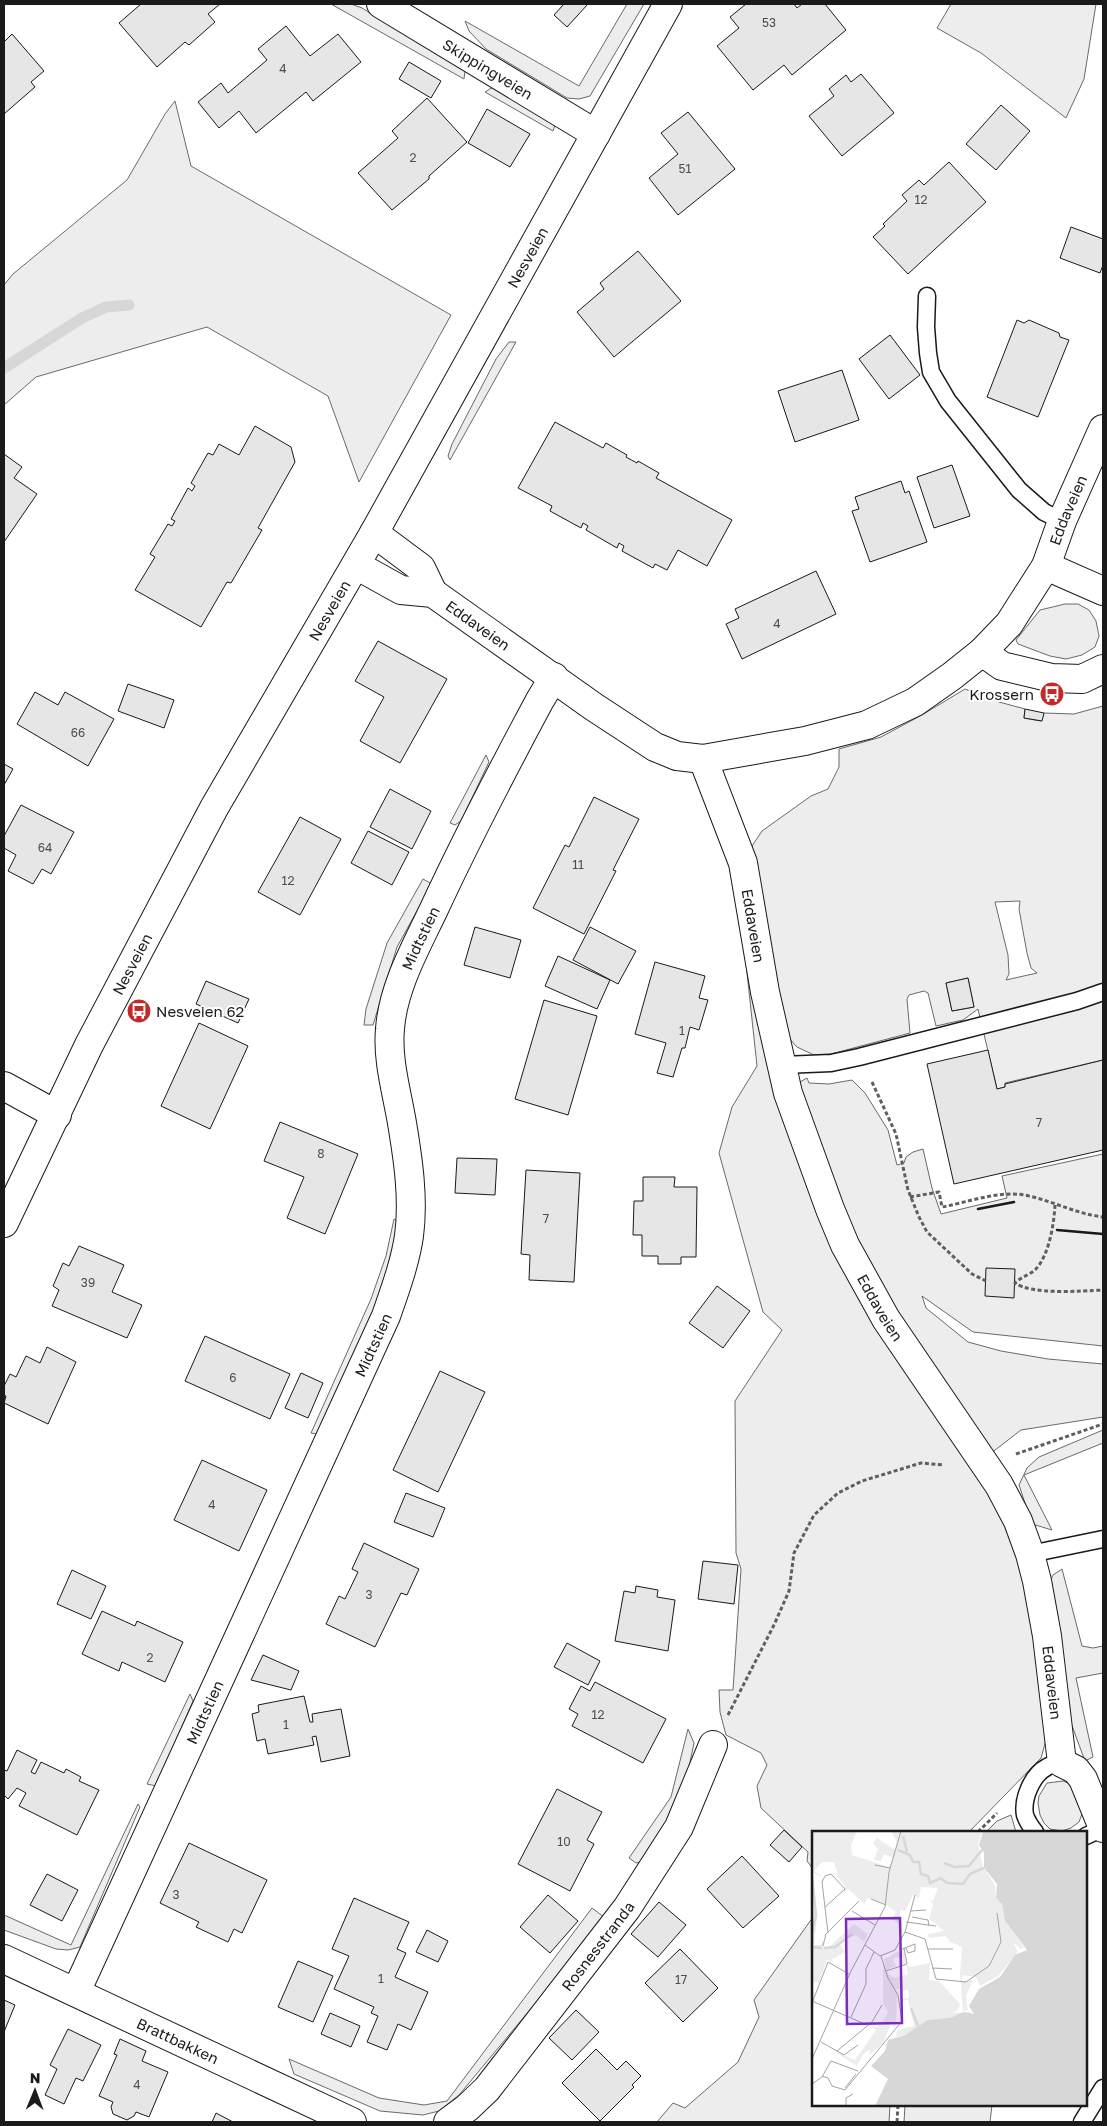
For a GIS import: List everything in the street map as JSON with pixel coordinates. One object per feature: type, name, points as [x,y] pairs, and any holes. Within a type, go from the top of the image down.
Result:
[{"type":"street","name":"Skippingveien","points":[[381,4],[596,134]]},
{"type":"street","name":"Nesveien","points":[[4,1223],[89,1045],[214,808],[356,565],[668,4]]},
{"type":"street","name":"Eddaveien","points":[[374,533],[421,568],[433,593],[554,678],[655,747],[677,756],[703,759],[805,741],[867,725],[915,702],[982,652],[1009,624],[1046,566],[1062,521],[1103,429]]},
{"type":"street","name":"Eddaveien","points":[[356,565],[400,590],[433,593]]},
{"type":"street","name":"Eddaveien","points":[[1046,566],[1103,591]]},
{"type":"street","points":[[982,652],[1002,666],[1052,678],[1082,679],[1103,669]]},
{"type":"street","name":"Midtstien","points":[[76,1992],[386,1316],[406,1250],[410,1215],[406,1150],[390,1051],[389,1030],[392,1012],[408,962],[450,875],[540,700],[554,678]]},
{"type":"street","name":"Eddaveien","points":[[703,759],[743,862],[765,992],[788,1093],[806,1145],[845,1244],[886,1319],[989,1468],[1010,1506],[1030,1554],[1047,1636],[1062,1763]]},
{"type":"street","points":[[4,1086],[57,1115]]},
{"type":"street","name":"Rosnesstranda","points":[[448,2122],[467,2108],[487,2089],[627,1908],[679,1826],[713,1745]]},
{"type":"street","points":[[1062,1763],[1076,1770],[1083,1779],[1103,1828]]},
{"type":"street","name":"Brattbakken","points":[[4,1959],[352,2122]]},
{"type":"lane","points":[[927,296],[928,353],[931,372],[948,401],[1019,490],[1044,512],[1062,521]]},
{"type":"lane","points":[[783,1065],[832,1062],[859,1057],[1030,1014],[1103,992]]},
{"type":"lane","points":[[1030,1554],[1103,1540]]},
{"type":"lane","points":[[1034,1831],[1025,1815],[1025,1801],[1028,1792],[1037,1776],[1048,1766],[1062,1763]]},
{"type":"lane","points":[[1087,1836],[1103,1828]]},
{"type":"lane","points":[[1082,2122],[1103,2088]]},
{"type":"path","points":[[859,1057],[896,1134],[910,1198],[927,1232],[972,1274],[986,1281]]},
{"type":"path","points":[[910,1198],[939,1192],[942,1207],[1010,1194],[1028,1196],[1088,1215],[1103,1217]]},
{"type":"path","points":[[1055,1205],[1054,1221],[1043,1257],[1037,1268],[1015,1283],[1022,1287],[1046,1290],[1103,1290]]},
{"type":"path","points":[[713,1745],[774,1625],[789,1591],[794,1553],[814,1515],[838,1493],[862,1481],[921,1463],[989,1468],[1014,1455],[1103,1424]]},
{"type":"path","points":[[897,2122],[898,2106]]},
{"type":"shaded area","points":[[331,4],[351,4],[362,8],[465,71],[464,79]]},
{"type":"shaded area","points":[[627,4],[644,4],[590,96],[579,99],[567,98],[486,49],[469,31],[465,21],[579,86]]},
{"type":"shaded area","points":[[951,4],[1096,4],[1084,79],[1066,118],[981,53],[937,28]]},
{"type":"shaded area","points":[[493,87],[555,125],[553,131],[485,92]]},
{"type":"shaded area","points":[[175,101],[191,166],[451,315],[359,482],[328,396],[207,327],[36,377],[4,405],[4,285],[13,274],[127,180],[165,114]]},
{"type":"shaded area","points":[[509,342],[516,342],[450,460],[448,456],[452,444],[496,359]]},
{"type":"shaded area","points":[[1065,604],[1078,604],[1089,610],[1096,621],[1099,636],[1095,647],[1082,655],[1066,659],[1050,656],[1018,644],[1016,640],[1040,610]]},
{"type":"shaded area","points":[[965,689],[999,702],[1025,709],[1024,718],[1041,721],[1044,713],[1074,714],[1103,706],[1103,1060],[1005,1083],[1005,1087],[997,1089],[978,1009],[963,1020],[936,1026],[928,993],[924,991],[909,995],[907,999],[910,1033],[831,1054],[814,1055],[797,1047],[788,1037],[785,1030],[752,846],[762,831],[811,796],[828,789],[839,767],[839,749],[881,737]],"holes":[[[1020,901],[1019,909],[1027,953],[1031,968],[1037,973],[1006,980],[1009,974],[1008,955],[995,902]],[[968,978],[974,1007],[952,1011],[946,983]]]},
{"type":"shaded area","points":[[486,755],[489,762],[461,821],[455,825],[450,823]]},
{"type":"shaded area","points":[[423,879],[432,884],[397,947],[373,1025],[364,1025],[366,1009],[387,943]]},
{"type":"shaded area","points":[[742,926],[794,1147],[1003,1505],[1030,1588],[1046,1740],[1041,1758],[970,1831],[812,1831],[812,1868],[807,1861],[808,1852],[761,1808],[757,1786],[767,1765],[761,1753],[726,1735],[720,1712],[719,1690],[733,1690],[741,1569],[736,1553],[735,1401],[782,1330],[763,1312],[719,1153],[732,1107],[757,1066]]},
{"type":"shaded area","points":[[807,1078],[809,1083],[829,1084],[852,1080],[865,1093],[888,1130],[897,1165],[904,1163],[906,1157],[913,1152],[923,1149],[932,1188],[941,1214],[1007,1198],[1002,1176],[1103,1154],[1103,1346],[973,1332],[922,1296],[926,1308],[968,1342],[1001,1351],[1048,1359],[1103,1364],[1103,1417],[1021,1430],[990,1454],[867,1268],[812,1144],[800,1082]]},
{"type":"shaded area","points":[[394,1219],[399,1222],[383,1290],[317,1434],[311,1433],[371,1299],[386,1256]]},
{"type":"shaded area","points":[[1103,1430],[1103,1443],[1024,1475],[1052,1530],[1032,1524],[1019,1485],[1027,1468],[1039,1457]]},
{"type":"shaded area","points":[[1062,1569],[1082,1646],[1093,1648],[1103,1646],[1103,1673],[1076,1678],[1093,1757],[1085,1761],[1068,1715],[1047,1589],[1053,1575]]},
{"type":"shaded area","points":[[190,1694],[193,1701],[156,1786],[147,1784]]},
{"type":"shaded area","points":[[688,1729],[694,1743],[684,1791],[645,1861],[636,1863],[629,1858],[671,1797]]},
{"type":"shaded area","points":[[1063,1781],[1070,1784],[1082,1805],[1082,1814],[1079,1822],[1071,1828],[1062,1831],[1050,1829],[1044,1823],[1040,1815],[1038,1803],[1039,1796],[1047,1783]]},
{"type":"shaded area","points":[[138,1804],[140,1807],[80,1947],[68,1950],[56,1949],[4,1930],[4,1915],[71,1945]]},
{"type":"shaded area","points":[[1011,1815],[1016,1831],[987,1831],[997,1821]]},
{"type":"shaded area","points":[[592,1908],[604,1917],[589,1939],[459,2095],[439,2111],[423,2115],[380,2111],[294,2074],[289,2059],[379,2098],[424,2105],[447,2101]]},
{"type":"shaded area","points":[[812,1918],[812,2106],[890,2106],[889,2122],[657,2122],[673,2103],[685,2108],[738,2062],[759,2017],[754,2000]]},
{"type":"shaded area","points":[[905,2106],[992,2106],[990,2122],[904,2122]]},
{"type":"building","points":[[141,4],[220,4],[208,14],[215,22],[189,45],[185,42],[157,67],[119,23]]},
{"type":"building","points":[[564,4],[588,4],[567,27],[554,15]]},
{"type":"building","points":[[746,4],[794,4],[797,8],[802,4],[825,4],[846,30],[792,75],[784,65],[753,90],[717,46],[739,28],[730,17]]},
{"type":"building","points":[[286,26],[310,56],[338,34],[361,62],[313,101],[306,92],[256,133],[239,111],[219,128],[198,102],[221,83],[228,93],[267,60],[258,49]]},
{"type":"building","points":[[12,34],[44,71],[31,82],[35,87],[4,114],[4,42]]},
{"type":"building","points":[[409,62],[441,81],[431,98],[399,79]]},
{"type":"building","points":[[861,74],[894,113],[842,156],[809,116],[834,96],[829,89],[846,75],[851,82]]},
{"type":"building","points":[[427,98],[467,142],[429,176],[429,179],[392,210],[358,173],[398,138],[392,131]]},
{"type":"building","points":[[1001,105],[1030,131],[996,170],[966,144]]},
{"type":"building","points":[[487,109],[530,134],[510,167],[468,143]]},
{"type":"building","points":[[688,112],[735,169],[678,215],[649,178],[678,154],[661,133]]},
{"type":"building","points":[[949,162],[986,202],[908,274],[873,237],[885,226],[883,224],[907,201],[902,195],[919,180],[924,185]]},
{"type":"building","points":[[1071,227],[1103,239],[1103,265],[1100,273],[1060,258]]},
{"type":"building","points":[[638,251],[681,301],[614,357],[577,312],[604,289],[600,283]]},
{"type":"building","points":[[1017,320],[1024,323],[1029,320],[1059,333],[1060,337],[1069,340],[1038,417],[987,397]]},
{"type":"building","points":[[890,335],[920,375],[889,399],[859,359]]},
{"type":"building","points":[[842,370],[859,420],[795,442],[778,391]]},
{"type":"building","points":[[555,422],[603,448],[606,443],[627,455],[626,457],[637,463],[638,461],[659,473],[656,478],[732,520],[707,566],[678,550],[667,570],[655,564],[653,568],[622,551],[624,546],[619,543],[617,548],[586,530],[588,526],[583,523],[581,528],[550,511],[552,506],[518,488]]},
{"type":"building","points":[[255,426],[291,447],[295,462],[258,528],[262,530],[231,583],[227,582],[201,627],[135,590],[155,557],[150,554],[168,524],[172,526],[175,521],[171,519],[188,488],[192,491],[195,486],[191,483],[208,453],[213,455],[219,444],[239,455]]},
{"type":"building","points":[[4,454],[22,467],[14,478],[37,494],[4,542]]},
{"type":"building","points":[[952,465],[970,516],[934,528],[917,477]]},
{"type":"building","points":[[901,481],[905,493],[909,491],[927,542],[870,562],[852,511],[859,509],[855,497]]},
{"type":"building","points":[[816,571],[836,614],[742,659],[726,624],[739,618],[735,609]]},
{"type":"building","points":[[378,641],[447,679],[400,763],[360,741],[384,697],[355,681]]},
{"type":"building","points":[[128,684],[174,700],[164,728],[118,711]]},
{"type":"building","points":[[35,692],[58,705],[65,692],[114,719],[88,766],[17,724]]},
{"type":"building","points":[[1025,709],[1044,713],[1042,721],[1024,718]]},
{"type":"building","points":[[4,764],[13,769],[4,785]]},
{"type":"building","points":[[390,789],[431,811],[412,849],[370,827]]},
{"type":"building","points":[[594,797],[639,819],[613,870],[616,871],[584,934],[533,908],[565,845],[569,847]]},
{"type":"building","points":[[21,805],[74,832],[51,874],[42,869],[33,884],[8,871],[16,855],[4,848],[4,836]]},
{"type":"building","points":[[300,817],[341,839],[300,915],[258,892]]},
{"type":"building","points":[[368,831],[409,852],[392,885],[351,863]]},
{"type":"building","points":[[475,927],[521,940],[510,978],[464,965]]},
{"type":"building","points":[[590,927],[636,951],[618,984],[573,960]]},
{"type":"building","points":[[558,956],[610,980],[597,1009],[545,986]]},
{"type":"building","points":[[655,962],[705,976],[699,998],[708,1000],[699,1030],[690,1027],[685,1048],[682,1048],[673,1077],[657,1073],[666,1043],[635,1034]]},
{"type":"building","points":[[968,978],[974,1007],[952,1011],[946,983]]},
{"type":"building","points":[[206,981],[249,999],[238,1023],[196,1004]]},
{"type":"building","points":[[544,1000],[597,1016],[568,1115],[515,1099]]},
{"type":"building","points":[[199,1023],[248,1046],[210,1129],[161,1106]]},
{"type":"building","points":[[988,1050],[997,1089],[1005,1087],[1005,1084],[1103,1060],[1103,1150],[954,1184],[927,1064]]},
{"type":"building","points":[[280,1122],[358,1154],[325,1234],[287,1218],[304,1177],[264,1161]]},
{"type":"building","points":[[457,1158],[497,1159],[495,1195],[455,1193]]},
{"type":"building","points":[[526,1170],[580,1173],[574,1282],[529,1280],[530,1255],[521,1254]]},
{"type":"building","points":[[643,1177],[675,1177],[674,1187],[697,1187],[696,1257],[681,1257],[681,1264],[658,1264],[658,1256],[642,1256],[642,1235],[633,1235],[634,1201],[643,1201]]},
{"type":"building","points":[[79,1246],[124,1265],[112,1292],[142,1305],[127,1338],[52,1306],[59,1290],[53,1286],[63,1263],[69,1266]]},
{"type":"building","points":[[986,1268],[1015,1269],[1014,1298],[985,1296]]},
{"type":"building","points":[[717,1286],[750,1311],[723,1348],[689,1323]]},
{"type":"building","points":[[205,1336],[290,1374],[270,1419],[185,1381]]},
{"type":"building","points":[[47,1347],[76,1362],[48,1424],[4,1403],[6,1396],[4,1395],[4,1386],[10,1374],[16,1377],[26,1356],[40,1363]]},
{"type":"building","points":[[440,1371],[485,1392],[438,1492],[393,1470]]},
{"type":"building","points":[[301,1373],[323,1383],[308,1418],[285,1408]]},
{"type":"building","points":[[202,1460],[267,1490],[239,1551],[174,1520]]},
{"type":"building","points":[[406,1493],[445,1508],[433,1537],[394,1522]]},
{"type":"building","points":[[364,1543],[419,1569],[407,1595],[401,1593],[375,1647],[326,1624],[339,1596],[345,1599],[358,1572],[352,1569]]},
{"type":"building","points":[[703,1561],[738,1565],[734,1604],[698,1599]]},
{"type":"building","points":[[72,1570],[106,1586],[91,1619],[57,1604]]},
{"type":"building","points":[[636,1586],[658,1590],[657,1597],[675,1600],[668,1651],[615,1641],[624,1591],[635,1593]]},
{"type":"building","points":[[102,1611],[135,1626],[137,1621],[183,1642],[165,1682],[122,1662],[119,1671],[82,1654]]},
{"type":"building","points":[[567,1643],[600,1661],[588,1685],[554,1667]]},
{"type":"building","points":[[263,1655],[299,1671],[291,1690],[251,1680]]},
{"type":"building","points":[[595,1682],[666,1719],[643,1763],[572,1726],[578,1714],[569,1709],[581,1686],[590,1691]]},
{"type":"building","points":[[304,1696],[310,1722],[313,1722],[312,1714],[341,1709],[350,1756],[321,1762],[316,1736],[312,1737],[314,1745],[268,1754],[265,1739],[257,1741],[252,1714],[259,1712],[258,1705]]},
{"type":"building","points":[[17,1750],[37,1760],[31,1772],[35,1774],[41,1762],[64,1773],[66,1769],[81,1777],[79,1781],[99,1790],[77,1835],[19,1806],[26,1793],[17,1788],[8,1799],[4,1795],[4,1770],[7,1771]]},
{"type":"building","points":[[557,1789],[602,1812],[587,1840],[594,1844],[570,1891],[518,1864]]},
{"type":"building","points":[[784,1830],[802,1847],[789,1862],[770,1845]]},
{"type":"building","points":[[189,1843],[267,1880],[242,1933],[234,1929],[228,1942],[196,1927],[199,1922],[160,1903]]},
{"type":"building","points":[[742,1856],[779,1896],[743,1928],[707,1889]]},
{"type":"building","points":[[47,1874],[78,1890],[62,1921],[30,1905]]},
{"type":"building","points":[[548,1895],[578,1921],[550,1953],[520,1927]]},
{"type":"building","points":[[354,1898],[409,1922],[397,1949],[406,1953],[395,1977],[428,1992],[411,2030],[398,2024],[387,2050],[367,2042],[378,2016],[371,2013],[374,2007],[334,1989],[349,1956],[332,1949]]},
{"type":"building","points":[[659,1902],[686,1925],[658,1957],[631,1934]]},
{"type":"building","points":[[427,1930],[448,1941],[438,1962],[416,1952]]},
{"type":"building","points":[[680,1949],[718,1988],[683,2022],[645,1983]]},
{"type":"building","points":[[298,1961],[333,1976],[313,2022],[278,2007]]},
{"type":"building","points":[[4,2000],[15,2005],[4,2032]]},
{"type":"building","points":[[576,2010],[599,2032],[572,2060],[549,2038]]},
{"type":"building","points":[[330,2013],[360,2026],[351,2047],[321,2034]]},
{"type":"building","points":[[68,2029],[101,2045],[83,2081],[76,2078],[64,2104],[45,2095],[57,2069],[50,2065]]},
{"type":"building","points":[[120,2039],[146,2051],[142,2061],[168,2072],[149,2117],[136,2112],[134,2116],[127,2120],[113,2114],[111,2107],[113,2102],[99,2096],[117,2055],[114,2054]]},
{"type":"building","points":[[596,2049],[617,2070],[626,2061],[641,2076],[632,2085],[634,2087],[600,2121],[562,2083]]},
{"type":"building","points":[[216,2113],[233,2122],[212,2122]]},
{"type":"waterway","points":[[4,368],[82,318],[106,307],[129,305]]},
{"type":"wall","points":[[978,1209],[1014,1202]]},
{"type":"wall","points":[[1057,1230],[1103,1234]]},
{"type":"place","name":"Krossern","points":[[1052,694]]},
{"type":"place","name":"Nesveien 62","points":[[139,1011]]}]
